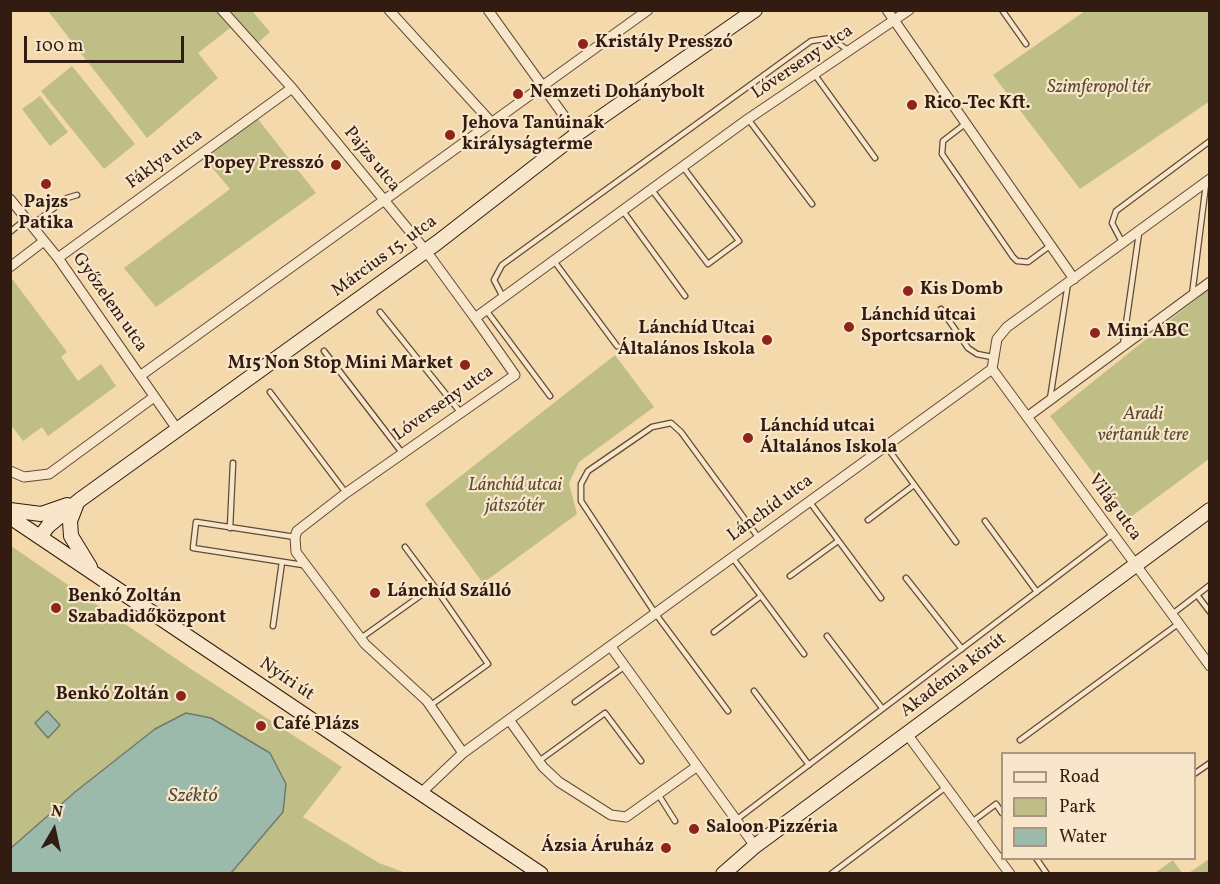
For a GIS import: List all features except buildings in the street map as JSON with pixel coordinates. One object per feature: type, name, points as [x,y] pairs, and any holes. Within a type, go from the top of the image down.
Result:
[{"type":"street","name":"Pajzs utca","points":[[222,10],[292,88],[426,251],[475,318]]},
{"type":"street","points":[[389,10],[492,123]]},
{"type":"street","points":[[488,10],[577,134]]},
{"type":"street","points":[[140,376],[648,10]]},
{"type":"street","name":"Március 15. utca","points":[[40,537],[48,526],[81,499],[426,251],[577,134],[755,10]]},
{"type":"street","points":[[887,10],[1051,245],[1071,281]]},
{"type":"street","points":[[895,21],[909,10]]},
{"type":"street","name":"Lóverseny utca","points":[[295,537],[302,525],[515,375],[475,318],[748,119],[895,21]]},
{"type":"street","name":"Fáklya utca","points":[[58,258],[292,88]]},
{"type":"street","points":[[992,369],[992,357],[997,339],[1007,327],[1139,233],[1208,180]]},
{"type":"street","name":"Győzelem utca","points":[[10,199],[58,258],[177,429]]},
{"type":"street","points":[[10,267],[44,241]]},
{"type":"street","points":[[1027,417],[1209,282]]},
{"type":"street","name":"Világ utca","points":[[992,369],[1209,666]]},
{"type":"street","name":"Lánchíd utca","points":[[421,793],[431,780],[463,753],[992,369]]},
{"type":"street","points":[[10,471],[24,477],[49,474],[154,397]]},
{"type":"street","points":[[10,510],[41,514],[81,499]]},
{"type":"street","points":[[81,499],[70,521],[71,536],[94,573]]},
{"type":"street","name":"Akadémia körút","points":[[723,873],[755,846],[1209,510]]},
{"type":"street","name":"Nyíri út","points":[[10,517],[541,873]]},
{"type":"street","points":[[295,537],[296,552],[361,638],[386,666],[430,706],[463,753]]},
{"type":"street","points":[[611,647],[696,768],[755,846]]},
{"type":"street","points":[[510,721],[539,761],[559,782],[611,815],[626,817],[696,768]]},
{"type":"street","points":[[907,734],[1010,873]]},
{"type":"lane","points":[[1002,10],[1026,44]]},
{"type":"lane","points":[[504,298],[494,280],[502,265],[811,41],[831,38],[849,51]]},
{"type":"lane","points":[[815,75],[876,158]]},
{"type":"lane","points":[[748,119],[812,204]]},
{"type":"lane","points":[[965,124],[943,141],[942,154],[1013,257],[1017,261],[1028,262],[1051,245]]},
{"type":"lane","points":[[1123,244],[1112,223],[1116,211],[1209,141]]},
{"type":"lane","points":[[652,189],[708,264],[740,241],[683,166]]},
{"type":"lane","points":[[1192,295],[1208,180]]},
{"type":"lane","points":[[10,232],[67,198],[77,195]]},
{"type":"lane","points":[[623,211],[685,296]]},
{"type":"lane","points":[[1123,345],[1139,233]]},
{"type":"lane","points":[[554,261],[617,346]]},
{"type":"lane","points":[[1050,399],[1071,281]]},
{"type":"lane","points":[[940,309],[968,348],[978,354],[992,357]]},
{"type":"lane","points":[[486,310],[550,396]]},
{"type":"lane","points":[[380,312],[461,413]]},
{"type":"lane","points":[[324,351],[403,454]]},
{"type":"lane","points":[[270,392],[346,493]]},
{"type":"lane","points":[[728,711],[655,613],[581,501],[581,484],[588,471],[652,427],[671,423],[681,432],[758,537]]},
{"type":"lane","points":[[886,446],[957,542]]},
{"type":"lane","points":[[230,528],[233,463]]},
{"type":"lane","points":[[868,520],[914,485]]},
{"type":"lane","points":[[809,501],[880,598]]},
{"type":"lane","points":[[985,521],[1037,592]]},
{"type":"lane","points":[[295,537],[196,522],[193,548],[307,566]]},
{"type":"lane","points":[[736,820],[1113,534]]},
{"type":"lane","points":[[790,576],[838,541]]},
{"type":"lane","points":[[405,547],[488,664],[430,706]]},
{"type":"lane","points":[[732,557],[804,654]]},
{"type":"lane","points":[[273,626],[282,562]]},
{"type":"lane","points":[[906,578],[962,650]]},
{"type":"lane","points":[[1171,615],[1209,585]]},
{"type":"lane","points":[[361,638],[434,586]]},
{"type":"lane","points":[[1197,595],[1209,612]]},
{"type":"lane","points":[[714,632],[760,596]]},
{"type":"lane","points":[[1020,740],[1178,624]]},
{"type":"lane","points":[[828,636],[882,708]]},
{"type":"lane","points":[[575,702],[625,667]]},
{"type":"lane","points":[[754,691],[809,765]]},
{"type":"lane","points":[[539,761],[605,713],[641,761]]},
{"type":"lane","points":[[1196,773],[1209,763]]},
{"type":"lane","points":[[831,873],[946,787]]},
{"type":"lane","points":[[658,795],[675,821]]},
{"type":"lane","points":[[972,822],[996,804],[1001,812]]},
{"type":"lane","points":[[1037,860],[1047,873]]},
{"type":"green space","points":[[48,11],[252,11],[270,32],[251,49],[230,28],[198,53],[218,78],[147,138]]},
{"type":"green space","name":"Szimferopol tér","points":[[1085,11],[1209,11],[1210,101],[1080,189],[993,75]]},
{"type":"green space","points":[[72,66],[135,144],[104,169],[41,91]]},
{"type":"green space","points":[[40,96],[68,132],[50,146],[22,109]]},
{"type":"green space","points":[[257,118],[316,193],[156,307],[124,268],[230,189],[204,158]]},
{"type":"green space","points":[[10,276],[67,352],[61,357],[78,381],[101,364],[116,386],[48,436],[42,427],[23,441],[11,425]]},
{"type":"green space","name":"Aradi vértanúk tere","points":[[1209,289],[1209,459],[1128,519],[1050,416]]},
{"type":"green space","name":"Lánchíd utcai játszótér","points":[[615,355],[654,407],[579,462],[569,483],[577,514],[483,583],[425,504]]},
{"type":"green space","points":[[11,546],[191,669],[342,767],[303,817],[379,863],[406,873],[231,873],[283,812],[11,848]]},
{"type":"green space","points":[[1209,859],[1209,873],[1189,873]]},
{"type":"green space","points":[[1173,860],[1182,873],[1155,873]]},
{"type":"water","points":[[47,711],[60,725],[48,738],[35,723]]},
{"type":"water","name":"Széktó","points":[[186,713],[211,718],[270,753],[286,784],[283,812],[231,873],[11,873],[11,848],[75,792],[155,729]]},
{"type":"place","name":"Kristály Presszó","points":[[583,44]]},
{"type":"place","name":"Nemzeti Dohánybolt","points":[[518,94]]},
{"type":"place","name":"Rico-Tec Kft.","points":[[912,105]]},
{"type":"place","name":"Jehova Tanúinak királyságterme","points":[[450,135]]},
{"type":"place","name":"Popey Presszó","points":[[336,165]]},
{"type":"place","name":"Pajzs Patika","points":[[46,184]]},
{"type":"place","name":"Kis Domb","points":[[908,291]]},
{"type":"place","name":"Lánchíd utcai Sportcsarnok","points":[[849,327]]},
{"type":"place","name":"Mini ABC","points":[[1095,333]]},
{"type":"place","name":"Lánchíd Utcai Általános Iskola","points":[[767,340]]},
{"type":"place","name":"M15 Non Stop Mini Market","points":[[465,365]]},
{"type":"place","name":"Lánchíd utcai Általános Iskola","points":[[748,438]]},
{"type":"place","name":"Lánchíd Szálló","points":[[375,593]]},
{"type":"place","name":"Benkó Zoltán Szabadidőközpont","points":[[56,608]]},
{"type":"place","name":"Benkó Zoltán","points":[[181,696]]},
{"type":"place","name":"Café Plázs","points":[[261,726]]},
{"type":"place","name":"Saloon Pizzéria","points":[[694,829]]},
{"type":"place","name":"Ázsia Áruház","points":[[666,848]]}]
